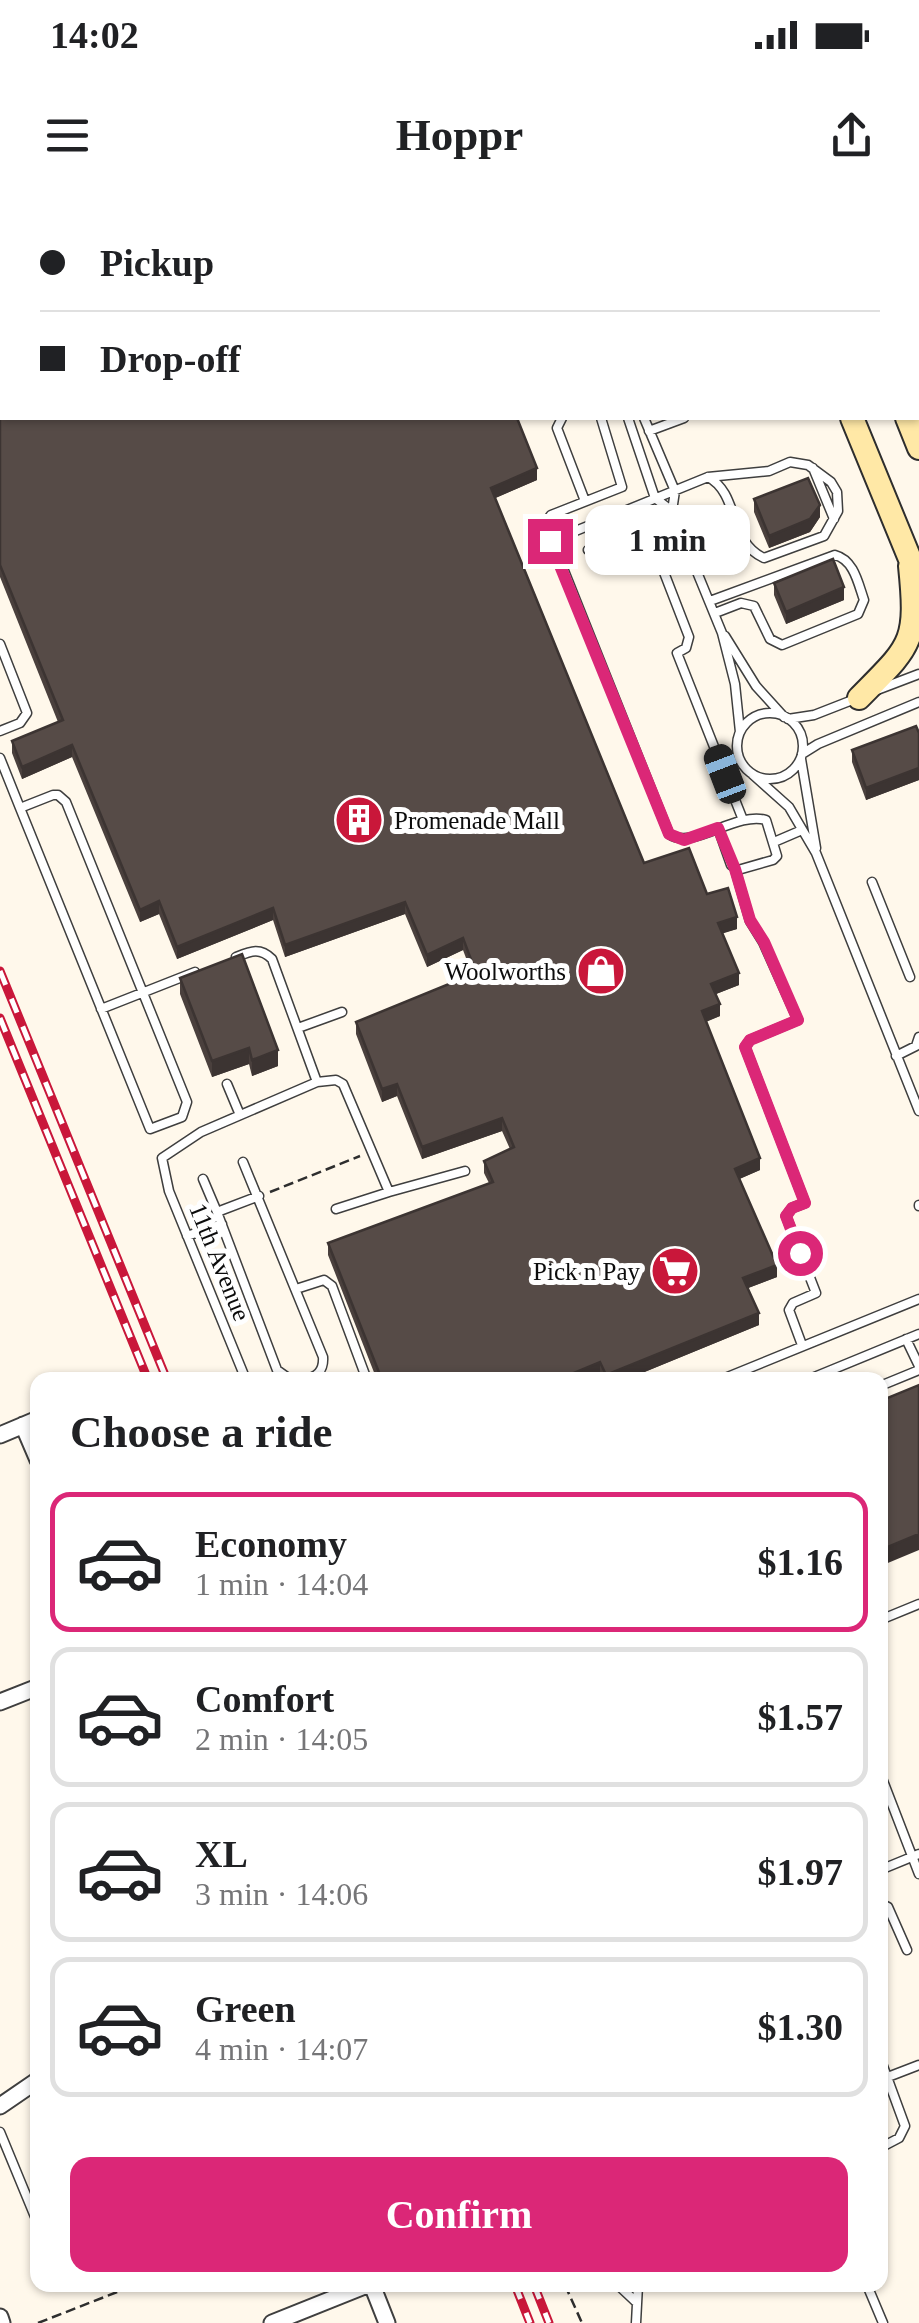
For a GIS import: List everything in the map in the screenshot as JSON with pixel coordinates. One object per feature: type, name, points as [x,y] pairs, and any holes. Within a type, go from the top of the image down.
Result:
[{"type":"main road","points":[[853,420],[919,582]]},
{"type":"main road","points":[[908,420],[919,448]]},
{"type":"main road","points":[[858,698],[902,654],[909,637],[914,618],[909,559]]},
{"type":"street","points":[[0,1435],[30,1422]]},
{"type":"street","points":[[0,1702],[30,1689]]},
{"type":"street","points":[[0,2106],[30,2085]]},
{"type":"street","points":[[272,2323],[351,2292]]},
{"type":"street","points":[[372,2292],[387,2323]]},
{"type":"lane","points":[[561,420],[557,428],[585,501]]},
{"type":"lane","points":[[602,420],[628,509]]},
{"type":"lane","points":[[629,420],[655,498],[672,511]]},
{"type":"lane","points":[[645,420],[674,490],[672,511],[722,633],[735,684],[740,760],[789,807],[816,853],[919,1111]]},
{"type":"lane","points":[[648,431],[678,420]]},
{"type":"lane","points":[[550,541],[708,477],[754,474],[790,462],[801,462],[831,482],[839,503],[824,536],[764,558],[745,547],[721,486],[708,477]]},
{"type":"lane","points":[[622,486],[547,518],[550,541],[669,834],[684,840],[742,820],[764,818],[778,852],[773,860],[743,871],[735,869]]},
{"type":"lane","points":[[610,517],[618,537]]},
{"type":"lane","points":[[588,550],[640,528],[648,531],[689,637],[686,648],[677,653],[742,820]]},
{"type":"lane","points":[[710,602],[835,554],[850,564],[864,600],[858,614],[782,645],[770,639],[754,606],[741,604],[716,613]]},
{"type":"lane","points":[[722,633],[746,672],[800,734],[816,853]]},
{"type":"lane","points":[[0,644],[26,713],[20,723],[0,731]]},
{"type":"lane","points":[[740,732],[754,718],[814,715],[919,674]]},
{"type":"lane","points":[[752,774],[774,779],[794,768],[801,756],[818,744],[919,702]]},
{"type":"lane","points":[[0,758],[20,808],[101,1009],[150,1129],[182,1117],[187,1102],[66,802],[53,795],[20,808]]},
{"type":"lane","points":[[718,828],[750,920],[764,942],[798,1020],[750,1040],[745,1047],[805,1203],[792,1208],[786,1216],[816,1293],[793,1303],[789,1310],[802,1345]]},
{"type":"lane","points":[[774,842],[802,830]]},
{"type":"lane","points":[[872,882],[910,977]]},
{"type":"lane","points":[[217,964],[254,950],[272,959],[317,1082]]},
{"type":"lane","points":[[101,1009],[198,971]]},
{"type":"lane","points":[[298,1028],[342,1012]]},
{"type":"lane","points":[[896,1056],[918,1045]]},
{"type":"lane","points":[[227,1084],[240,1115],[317,1082],[336,1080],[343,1084],[389,1192]]},
{"type":"lane","name":"11th Avenue","points":[[240,1115],[185,1140],[162,1158],[169,1191],[243,1372]]},
{"type":"lane","points":[[243,1162],[323,1357],[320,1372]]},
{"type":"lane","points":[[336,1209],[465,1171]]},
{"type":"lane","points":[[203,1179],[280,1372]]},
{"type":"lane","points":[[217,1212],[259,1196]]},
{"type":"lane","points":[[187,1236],[222,1224]]},
{"type":"lane","points":[[296,1288],[318,1280],[332,1286],[364,1372]]},
{"type":"lane","points":[[739,1372],[919,1299]]},
{"type":"lane","points":[[826,1372],[919,1334]]},
{"type":"lane","points":[[888,1382],[919,1368],[906,1339]]},
{"type":"lane","points":[[888,1617],[919,1604]]},
{"type":"lane","points":[[888,1791],[916,1855],[919,1874]]},
{"type":"lane","points":[[888,1867],[916,1855]]},
{"type":"lane","points":[[888,1907],[907,1950]]},
{"type":"lane","points":[[888,2077],[919,2066]]},
{"type":"lane","points":[[888,2087],[905,2126],[899,2138],[888,2144]]},
{"type":"lane","points":[[0,2132],[30,2205]]},
{"type":"lane","points":[[625,2292],[635,2301]]},
{"type":"lane","points":[[636,2323],[637,2292]]},
{"type":"lane","points":[[869,2292],[882,2323]]},
{"type":"path","points":[[259,1196],[372,1152]]},
{"type":"path","points":[[38,2323],[117,2292]]},
{"type":"path","points":[[568,2292],[582,2323]]},
{"type":"building","name":"Promenade Mall","points":[[0,420],[518,420],[537,468],[491,488],[644,863],[689,848],[707,894],[728,888],[737,917],[718,923],[739,973],[711,984],[720,1004],[702,1011],[760,1158],[735,1169],[777,1265],[743,1278],[759,1313],[613,1372],[605,1372],[600,1362],[576,1372],[379,1372],[328,1243],[493,1182],[484,1161],[514,1147],[502,1118],[422,1147],[397,1084],[382,1089],[356,1022],[476,973],[463,938],[427,955],[405,902],[285,945],[273,908],[177,947],[159,901],[140,910],[72,745],[22,767],[12,741],[63,720],[0,565]]},
{"type":"building","points":[[808,478],[820,505],[810,519],[769,536],[754,499]]},
{"type":"building","points":[[833,559],[844,587],[786,612],[774,583]]},
{"type":"building","points":[[916,726],[919,768],[866,788],[852,750]]},
{"type":"building","points":[[242,954],[278,1050],[252,1060],[249,1048],[212,1061],[180,978]]},
{"type":"building","points":[[919,1385],[919,1534],[888,1547],[888,1398]]},
{"type":"railway","points":[[0,971],[164,1372]]},
{"type":"railway","points":[[0,1018],[145,1372]]},
{"type":"railway","points":[[518,2292],[530,2323]]},
{"type":"railway","points":[[537,2292],[549,2323]]},
{"type":"place","name":"Promenade Mall","points":[[359,820]]},
{"type":"place","name":"Woolworths","points":[[601,971]]},
{"type":"place","name":"Pick n Pay","points":[[675,1271]]},
{"type":"route","points":[[550,541],[669,834],[684,840],[718,828],[750,920],[764,942],[798,1020],[750,1040],[745,1052],[805,1203],[792,1208],[786,1216],[800,1253]]}]
